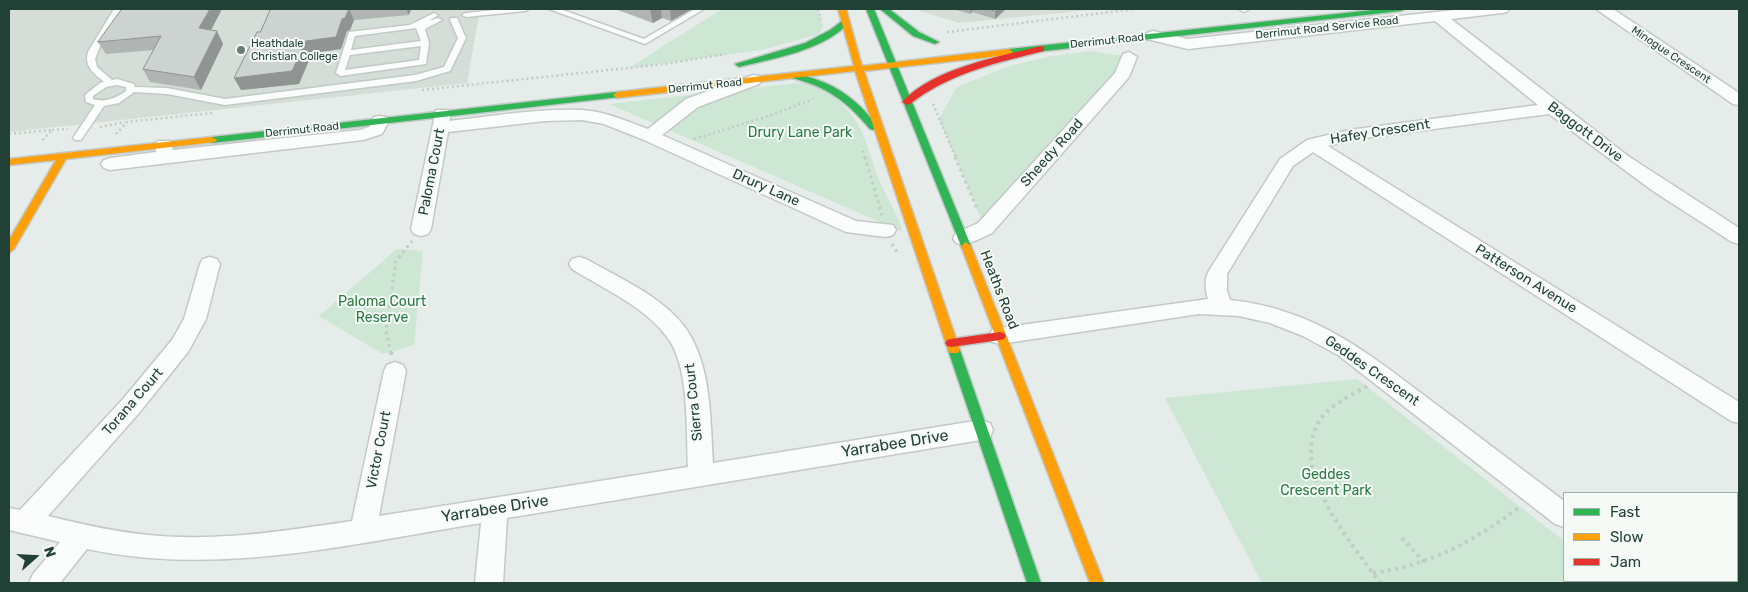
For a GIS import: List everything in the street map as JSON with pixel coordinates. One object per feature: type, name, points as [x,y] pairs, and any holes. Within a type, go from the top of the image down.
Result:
[{"type":"main road","points":[[842,9],[850,51],[858,69],[1034,583]]},
{"type":"main road","name":"Heaths Road","points":[[870,9],[890,47],[893,65],[907,102],[963,238],[1097,583]]},
{"type":"main road","points":[[884,9],[916,34],[940,38]]},
{"type":"main road","points":[[1228,12],[1256,9]]},
{"type":"main road","name":"Derrimut Road","points":[[375,116],[443,113],[1401,9]]},
{"type":"main road","points":[[732,61],[822,39],[835,32],[845,22]]},
{"type":"main road","points":[[912,45],[940,38]]},
{"type":"main road","points":[[850,51],[890,47]]},
{"type":"main road","points":[[907,102],[916,92],[926,86],[982,65],[1042,48]]},
{"type":"main road","name":"Derrimut Road","points":[[732,61],[814,55]]},
{"type":"main road","points":[[795,76],[815,79],[833,87],[856,105],[880,136]]},
{"type":"main road","points":[[41,142],[116,134]]},
{"type":"main road","points":[[16,238],[76,155],[78,138]]},
{"type":"main road","points":[[9,250],[63,156],[78,138]]},
{"type":"main road","points":[[9,162],[76,155],[164,151]]},
{"type":"main road","points":[[951,343],[1000,336]]},
{"type":"street","name":"Derrimut Road Service Road","points":[[1153,36],[1188,44],[1502,9]]},
{"type":"street","name":"Minogue Crescent","points":[[1603,9],[1739,100]]},
{"type":"street","name":"Baggott Drive","points":[[1438,16],[1594,141],[1656,185],[1739,237]]},
{"type":"street","name":"Sheedy Road","points":[[963,238],[985,228],[1123,74],[1129,57]]},
{"type":"street","points":[[658,140],[692,104],[753,80]]},
{"type":"street","points":[[1720,87],[1739,85]]},
{"type":"street","name":"Hafey Crescent","points":[[1222,306],[1216,291],[1217,274],[1286,163],[1299,151],[1313,144],[1349,135],[1553,108]]},
{"type":"street","name":"Drury Lane","points":[[443,113],[545,116],[582,115],[608,120],[658,140],[853,227],[886,230]]},
{"type":"street","name":"Paloma Court","points":[[421,229],[443,113]]},
{"type":"street","points":[[110,164],[164,151],[363,135],[376,130],[375,116]]},
{"type":"street","name":"Patterson Avenue","points":[[1313,144],[1739,414]]},
{"type":"street","name":"Torana Court","points":[[17,520],[131,406],[180,346],[195,319],[210,264]]},
{"type":"street","name":"Sierra Court","points":[[579,264],[657,313],[677,333],[689,355],[701,474]]},
{"type":"street","name":"Geddes Crescent","points":[[1000,336],[1181,308],[1222,306],[1261,312],[1312,330],[1346,349],[1563,515]]},
{"type":"street","name":"Victor Court","points":[[363,529],[395,370]]},
{"type":"street","name":"Yarrabee Drive","points":[[17,520],[81,536],[162,548],[223,550],[280,544],[701,474],[982,430]]},
{"type":"street","points":[[488,583],[495,509]]},
{"type":"street","points":[[43,583],[81,536]]},
{"type":"lane","points":[[110,83],[91,65],[90,61],[92,52],[118,9]]},
{"type":"lane","points":[[454,20],[468,12],[479,14],[525,9]]},
{"type":"lane","points":[[553,9],[645,42],[700,9]]},
{"type":"lane","points":[[132,88],[121,98],[101,103],[90,102],[89,95],[95,89],[110,83],[123,82],[129,84],[132,88],[161,90],[225,102],[416,78],[447,69],[462,38],[454,20],[437,14],[412,26],[352,34],[340,73],[423,62],[425,43],[424,35],[420,28],[437,14]]},
{"type":"lane","points":[[346,53],[425,43]]},
{"type":"lane","points":[[78,138],[101,103]]},
{"type":"path","points":[[940,38],[959,31],[1135,9]]},
{"type":"path","points":[[422,90],[665,64],[732,61]]},
{"type":"path","points":[[926,86],[985,228]]},
{"type":"path","points":[[658,140],[689,140],[766,117],[812,99],[833,87]]},
{"type":"path","points":[[116,134],[127,122],[216,112]]},
{"type":"path","points":[[9,134],[52,130],[41,142]]},
{"type":"path","points":[[862,147],[886,230],[895,253]]},
{"type":"path","points":[[395,370],[386,331],[396,261],[421,229]]},
{"type":"path","points":[[1380,583],[1326,502],[1315,481],[1311,452],[1318,423],[1331,409],[1382,376]]},
{"type":"path","points":[[1373,573],[1410,567],[1424,562],[1474,538],[1523,505]]},
{"type":"path","points":[[1402,538],[1424,562]]},
{"type":"shaded area","name":"Heathdale Christian College","points":[[9,9],[480,9],[467,83],[9,132]]},
{"type":"shaded area","points":[[914,9],[1099,9],[959,23]]},
{"type":"green space","points":[[722,9],[817,9],[823,26],[819,34],[761,50],[629,68]]},
{"type":"green space","points":[[1091,51],[1129,57],[985,228],[939,119],[957,87],[1009,66],[1047,57]]},
{"type":"green space","name":"Drury Lane Park","points":[[807,82],[831,94],[848,110],[855,120],[864,137],[879,179],[903,232],[609,104]]},
{"type":"green space","name":"Paloma Court Reserve","points":[[397,249],[423,251],[414,345],[383,354],[319,316]]},
{"type":"green space","name":"Geddes Crescent Park","points":[[1357,379],[1563,540],[1563,582],[1618,583],[1262,583],[1165,398]]},
{"type":"building","points":[[122,9],[210,9],[199,28],[217,31],[194,77],[143,69],[161,36],[98,42]]},
{"type":"building","points":[[271,9],[349,9],[345,18],[342,19],[336,37],[306,41],[292,71],[234,78],[257,32],[260,32]]},
{"type":"traffic: fast","points":[[870,9],[966,246]]},
{"type":"traffic: fast","points":[[884,9],[916,34],[935,42]]},
{"type":"traffic: fast","points":[[1009,52],[1401,9]]},
{"type":"traffic: fast","points":[[739,64],[781,53],[821,39],[845,23]]},
{"type":"traffic: fast","points":[[795,76],[820,83],[839,93],[873,127]]},
{"type":"traffic: fast","points":[[212,140],[617,95]]},
{"type":"traffic: fast","points":[[954,350],[1034,583]]},
{"type":"traffic: slow","points":[[842,9],[863,83],[954,350]]},
{"type":"traffic: slow","points":[[617,95],[1009,52]]},
{"type":"traffic: slow","points":[[9,162],[212,140]]},
{"type":"traffic: slow","points":[[9,249],[63,156]]},
{"type":"traffic: slow","points":[[966,246],[1097,583]]},
{"type":"traffic: jam","points":[[907,102],[921,91],[953,74],[1041,49]]},
{"type":"traffic: jam","points":[[951,343],[1000,336]]},
{"type":"place","name":"Heathdale Christian College","points":[[241,50]]}]
